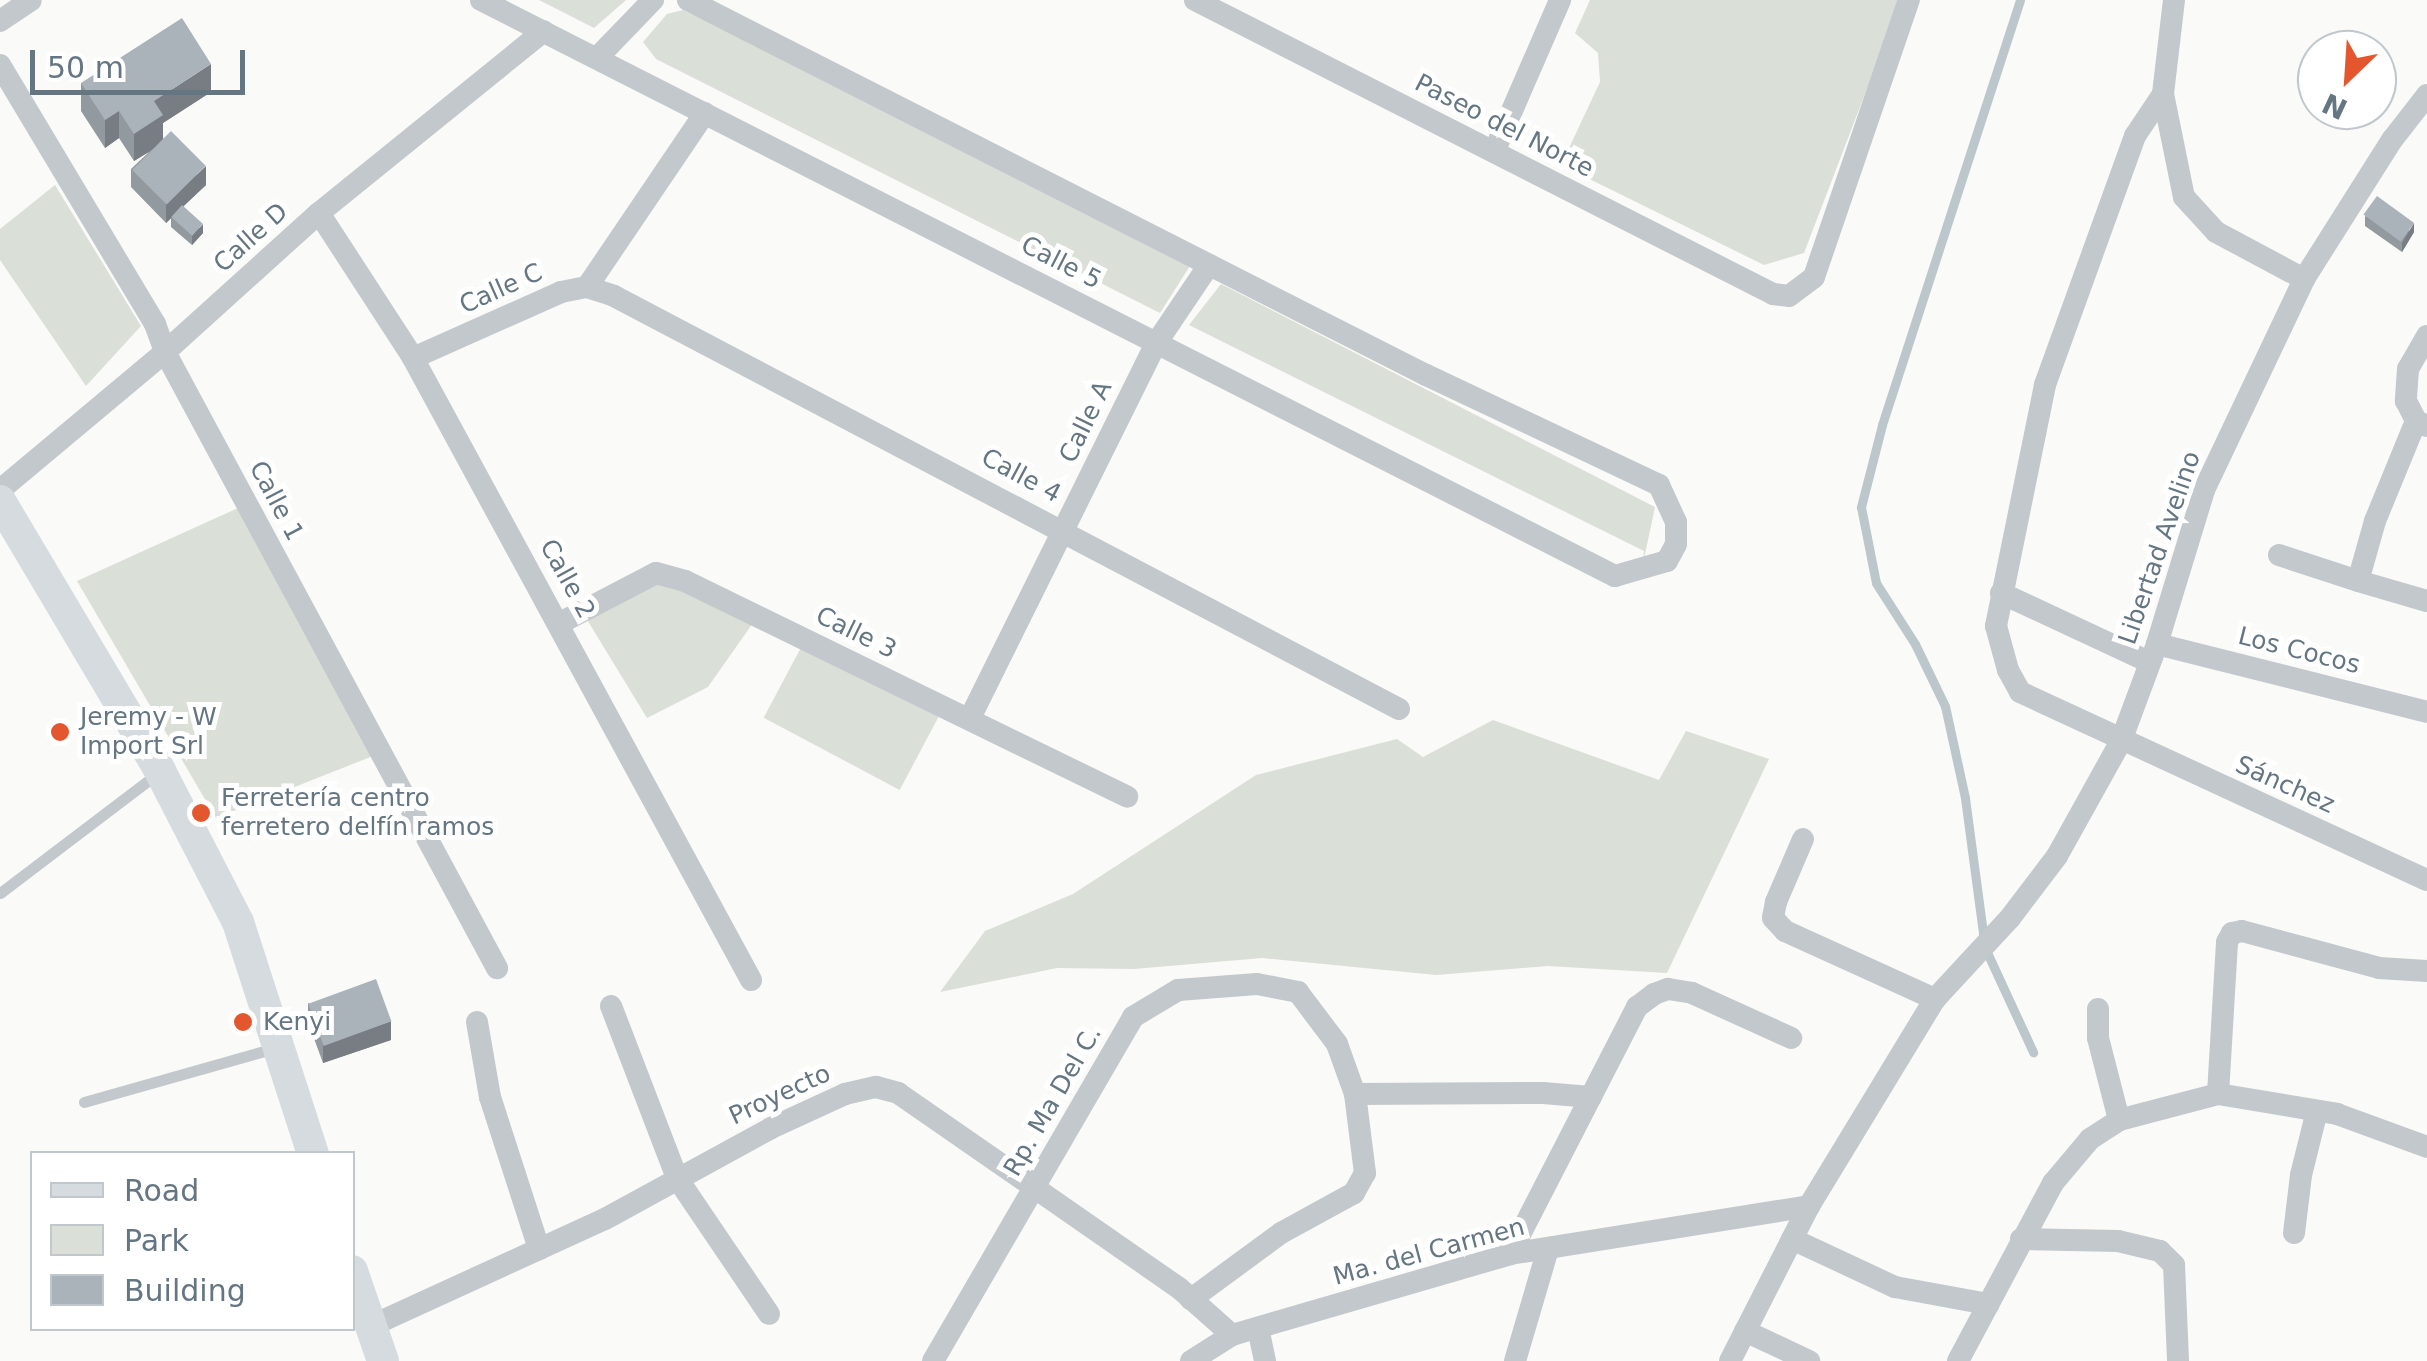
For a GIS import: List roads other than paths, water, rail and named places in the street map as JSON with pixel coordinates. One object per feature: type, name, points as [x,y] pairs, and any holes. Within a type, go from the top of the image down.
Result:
[{"type":"street","points":[[0,21],[31,0]]},
{"type":"street","name":"Calle 5","points":[[481,0],[1615,576],[1668,561],[1676,544],[1676,522],[1659,485],[1426,375],[1209,265]]},
{"type":"street","points":[[597,58],[653,0]]},
{"type":"street","points":[[688,0],[1209,265]]},
{"type":"street","name":"Paseo del Norte","points":[[1194,0],[1773,294],[1789,296],[1814,278],[1909,0]]},
{"type":"street","points":[[1494,152],[1560,0]]},
{"type":"street","points":[[2174,0],[2163,94],[2184,197],[2216,232],[2304,280]]},
{"type":"street","name":"Calle D","points":[[0,490],[165,352],[320,213],[544,31]]},
{"type":"street","name":"Calle 1","points":[[0,64],[155,324],[165,352],[497,968]]},
{"type":"street","name":"Sánchez","points":[[2163,94],[2135,136],[2045,385],[1996,626],[2008,670],[2020,692],[2427,880]]},
{"type":"street","name":"Libertad Avelino","points":[[1730,1361],[1809,1206],[1935,998],[2010,918],[2056,856],[2121,741],[2204,490],[2304,280],[2392,140],[2427,95]]},
{"type":"street","points":[[586,287],[705,113]]},
{"type":"street","name":"Calle 2","points":[[320,213],[414,358],[751,980]]},
{"type":"street","name":"Calle A","points":[[970,718],[1156,342],[1209,265]]},
{"type":"street","name":"Calle 4","points":[[586,287],[614,296],[1064,529],[1400,709]]},
{"type":"street","name":"Calle C","points":[[414,358],[562,292],[586,287]]},
{"type":"street","points":[[2358,581],[2375,521],[2416,416],[2408,369],[2427,336]]},
{"type":"street","points":[[0,502],[160,771],[238,922],[312,1151]]},
{"type":"street","points":[[2279,555],[2427,601]]},
{"type":"street","name":"Calle 3","points":[[560,623],[656,573],[685,580],[1127,798]]},
{"type":"street","name":"Los Cocos","points":[[2001,593],[2153,653],[2427,712]]},
{"type":"street","points":[[1802,839],[1776,902],[1774,918],[1785,931],[1935,998]]},
{"type":"street","points":[[2218,1094],[2227,942],[2232,933],[2242,930],[2379,968],[2427,972]]},
{"type":"street","name":"Rp. Ma Del C.","points":[[933,1361],[1133,1016],[1178,990],[1257,984],[1298,992],[1337,1044],[1355,1094]]},
{"type":"street","points":[[1510,1254],[1637,1008],[1668,989],[1692,993],[1791,1038]]},
{"type":"street","points":[[611,1006],[677,1178],[768,1314]]},
{"type":"street","points":[[2098,1009],[2098,1038],[2120,1120]]},
{"type":"street","points":[[477,1022],[490,1097],[539,1249]]},
{"type":"street","name":"Proyecto","points":[[371,1326],[605,1219],[786,1121],[845,1094],[876,1087],[898,1093],[1035,1188],[1191,1299],[1232,1335]]},
{"type":"street","points":[[1191,1299],[1280,1233],[1354,1193],[1365,1173],[1355,1094],[1543,1092],[1591,1097]]},
{"type":"street","points":[[1958,1361],[2054,1183],[2090,1139],[2120,1120],[2218,1094],[2317,1111],[2427,1147]]},
{"type":"street","points":[[2294,1234],[2301,1175],[2317,1111]]},
{"type":"street","name":"Ma. del Carmen","points":[[1191,1361],[1232,1335],[1510,1254],[1809,1206]]},
{"type":"street","points":[[1792,1239],[1894,1287],[1988,1304]]},
{"type":"street","points":[[2022,1239],[2118,1241],[2160,1251],[2174,1265],[2178,1361]]},
{"type":"street","points":[[1515,1361],[1548,1249]]},
{"type":"street","points":[[355,1280],[383,1361]]},
{"type":"street","points":[[1258,1328],[1265,1361]]},
{"type":"street","points":[[1745,1331],[1810,1361]]},
{"type":"lane","points":[[0,893],[160,771]]},
{"type":"lane","points":[[84,1102],[279,1047]]},
{"type":"waterway","points":[[2020,0],[1882,425],[1861,507],[1876,583],[1915,644],[1945,706],[1965,798],[1985,948],[2033,1052]]},
{"type":"place","name":"Jeremy - W Import Srl","points":[[60,732]]},
{"type":"place","name":"Ferretería centro ferretero delfín ramos","points":[[201,813]]},
{"type":"place","name":"Kenyi","points":[[243,1022]]}]
